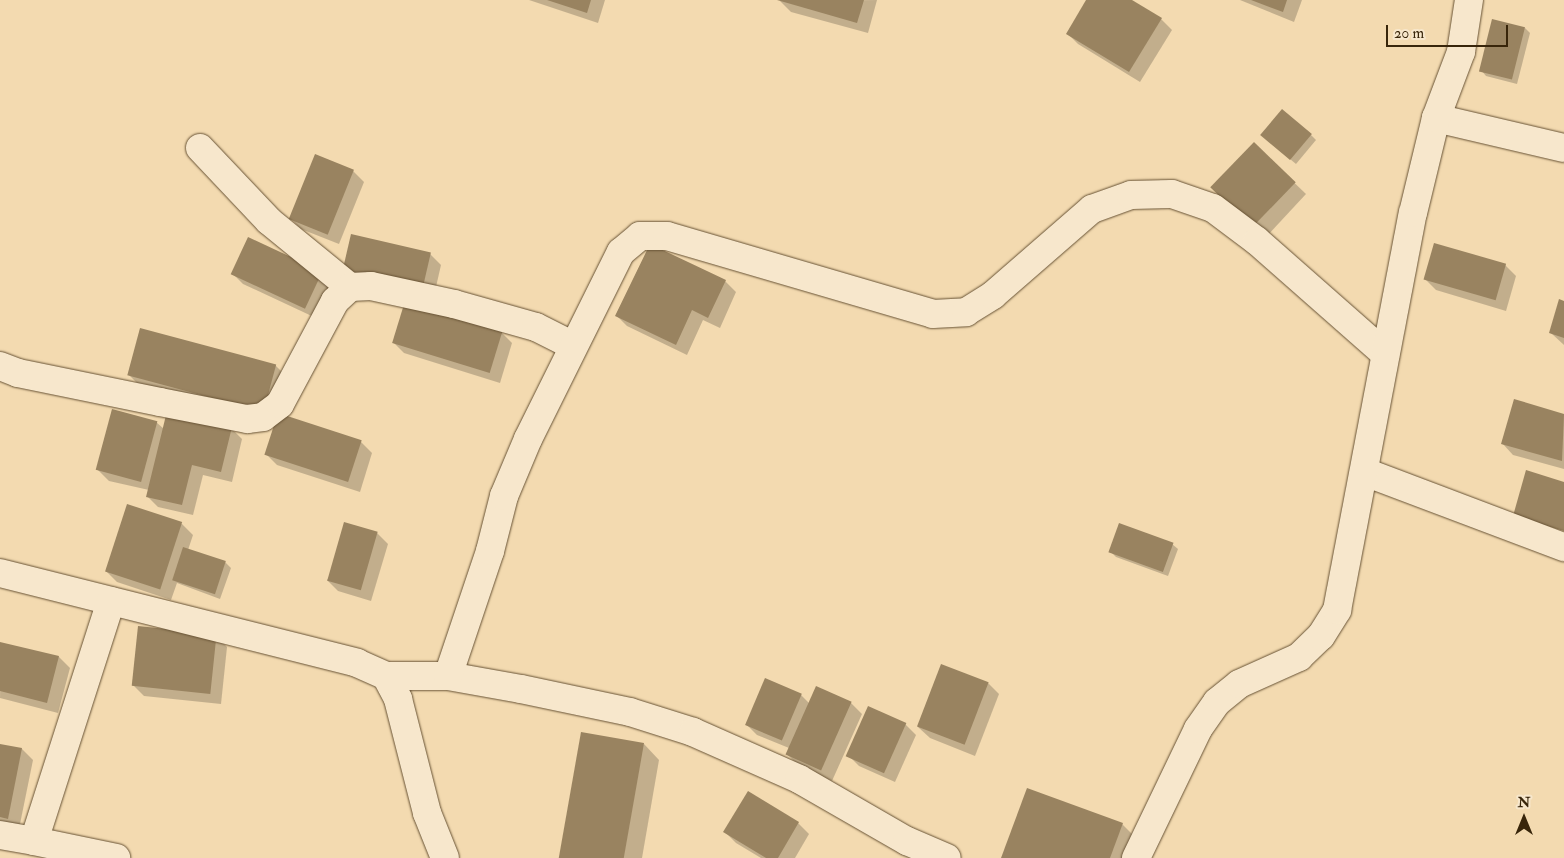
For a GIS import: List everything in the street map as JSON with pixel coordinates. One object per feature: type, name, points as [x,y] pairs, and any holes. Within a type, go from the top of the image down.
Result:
[{"type":"street","points":[[1136,858],[1198,729],[1217,702],[1239,684],[1299,657],[1321,636],[1337,610],[1365,472],[1385,354],[1413,213],[1436,118],[1461,52],[1469,0]]},
{"type":"street","points":[[1436,118],[1564,148]]},
{"type":"street","points":[[200,148],[269,221],[350,286],[371,286],[454,304],[536,327],[572,345]]},
{"type":"street","points":[[448,676],[490,551],[504,496],[572,345],[621,252],[640,236],[667,236],[933,314],[966,312],[993,295],[1092,209],[1131,195],[1172,194],[1213,208],[1257,241],[1385,354]]},
{"type":"street","points":[[0,366],[18,373],[189,408],[247,419],[263,417],[280,404],[335,301],[350,286]]},
{"type":"street","points":[[1365,472],[1564,548]]},
{"type":"street","points":[[0,573],[358,663],[386,676],[448,676],[630,712],[693,732],[799,780],[907,840],[946,858]]},
{"type":"street","points":[[34,840],[111,601]]},
{"type":"street","points":[[386,676],[398,699],[427,813],[446,858]]},
{"type":"street","points":[[0,835],[34,840],[116,858]]},
{"type":"building","points":[[547,0],[591,0],[587,13]]},
{"type":"building","points":[[777,0],[864,0],[857,23]]},
{"type":"building","points":[[1086,0],[1132,0],[1162,18],[1129,72],[1066,34]]},
{"type":"building","points":[[1251,0],[1287,0],[1283,12]]},
{"type":"building","points":[[1492,19],[1525,27],[1512,80],[1479,71]]},
{"type":"building","points":[[1282,109],[1312,134],[1290,160],[1260,135]]},
{"type":"building","points":[[1254,142],[1296,182],[1252,228],[1210,187]]},
{"type":"building","points":[[315,154],[354,170],[328,235],[289,219]]},
{"type":"building","points":[[351,234],[431,252],[423,288],[343,270]]},
{"type":"building","points":[[248,237],[322,272],[305,309],[231,274]]},
{"type":"building","points":[[1434,243],[1506,264],[1496,300],[1424,280]]},
{"type":"building","points":[[650,244],[726,280],[708,318],[692,310],[676,345],[615,316]]},
{"type":"building","points":[[1559,299],[1564,301],[1564,338],[1549,333]]},
{"type":"building","points":[[405,301],[503,331],[490,373],[392,343]]},
{"type":"building","points":[[140,328],[276,364],[264,412],[127,375]]},
{"type":"building","points":[[1514,399],[1564,414],[1562,461],[1501,444]]},
{"type":"building","points":[[112,409],[157,421],[141,482],[96,470]]},
{"type":"building","points":[[167,411],[232,427],[221,472],[192,465],[182,505],[146,497]]},
{"type":"building","points":[[278,413],[362,440],[348,482],[264,455]]},
{"type":"building","points":[[1526,470],[1564,482],[1564,531],[1513,516]]},
{"type":"building","points":[[127,504],[182,522],[160,589],[105,572]]},
{"type":"building","points":[[344,522],[378,532],[361,590],[327,581]]},
{"type":"building","points":[[1119,523],[1174,543],[1163,572],[1108,552]]},
{"type":"building","points":[[183,547],[226,561],[215,594],[172,580]]},
{"type":"building","points":[[138,626],[217,634],[210,694],[132,686]]},
{"type":"building","points":[[0,642],[59,656],[47,703],[0,691]]},
{"type":"building","points":[[941,664],[989,682],[965,745],[917,727]]},
{"type":"building","points":[[765,678],[802,694],[782,741],[745,725]]},
{"type":"building","points":[[816,686],[852,702],[821,770],[785,755]]},
{"type":"building","points":[[868,706],[906,723],[884,773],[846,756]]},
{"type":"building","points":[[581,732],[644,743],[624,858],[559,858]]},
{"type":"building","points":[[0,744],[22,748],[8,819],[0,817]]},
{"type":"building","points":[[1027,788],[1123,823],[1110,858],[1001,858]]},
{"type":"building","points":[[748,791],[799,822],[778,858],[766,858],[723,832]]}]
